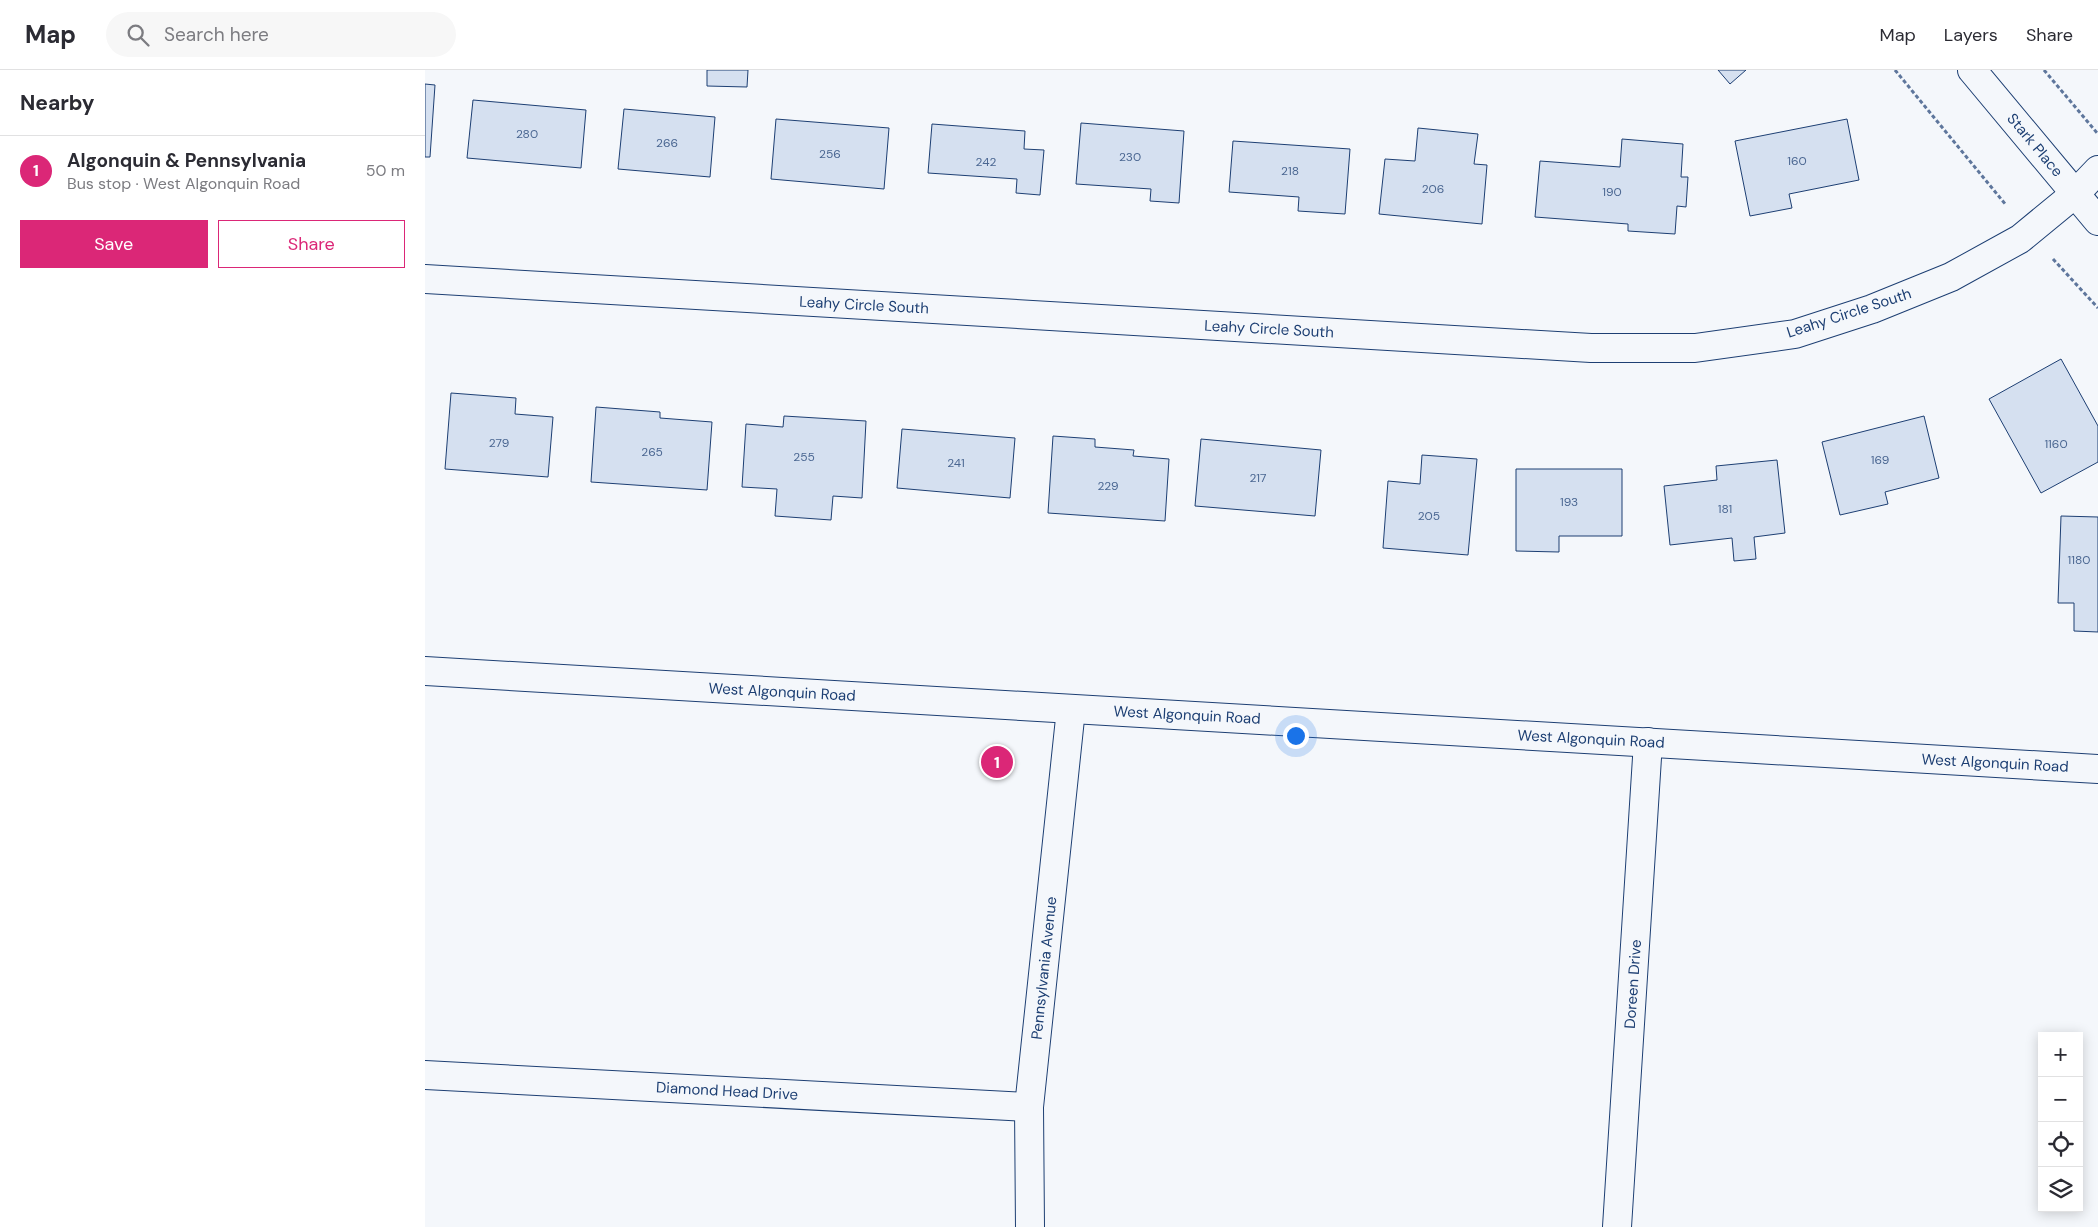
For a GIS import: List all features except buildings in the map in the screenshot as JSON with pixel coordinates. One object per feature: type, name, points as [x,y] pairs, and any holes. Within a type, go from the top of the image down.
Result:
[{"type":"street","name":"Stark Place","points":[[1972,70],[2076,192],[2098,221]]},
{"type":"street","name":"Leahy Circle South","points":[[425,279],[1581,348],[1695,348],[1795,334],[1872,309],[1951,277],[2020,239],[2076,192],[2098,170]]},
{"type":"street","name":"West Algonquin Road","points":[[425,671],[2098,769]]},
{"type":"street","name":"Pennsylvania Avenue","points":[[1030,1227],[1029,1107],[1071,709]]},
{"type":"street","name":"Doreen Drive","points":[[1617,1227],[1648,742]]},
{"type":"street","name":"Diamond Head Drive","points":[[425,1075],[1029,1107]]},
{"type":"path","points":[[1895,70],[2029,232],[2098,308]]},
{"type":"path","points":[[2044,70],[2098,135]]},
{"type":"place","name":"Algonquin & Pennsylvania","points":[[997,762]]}]
